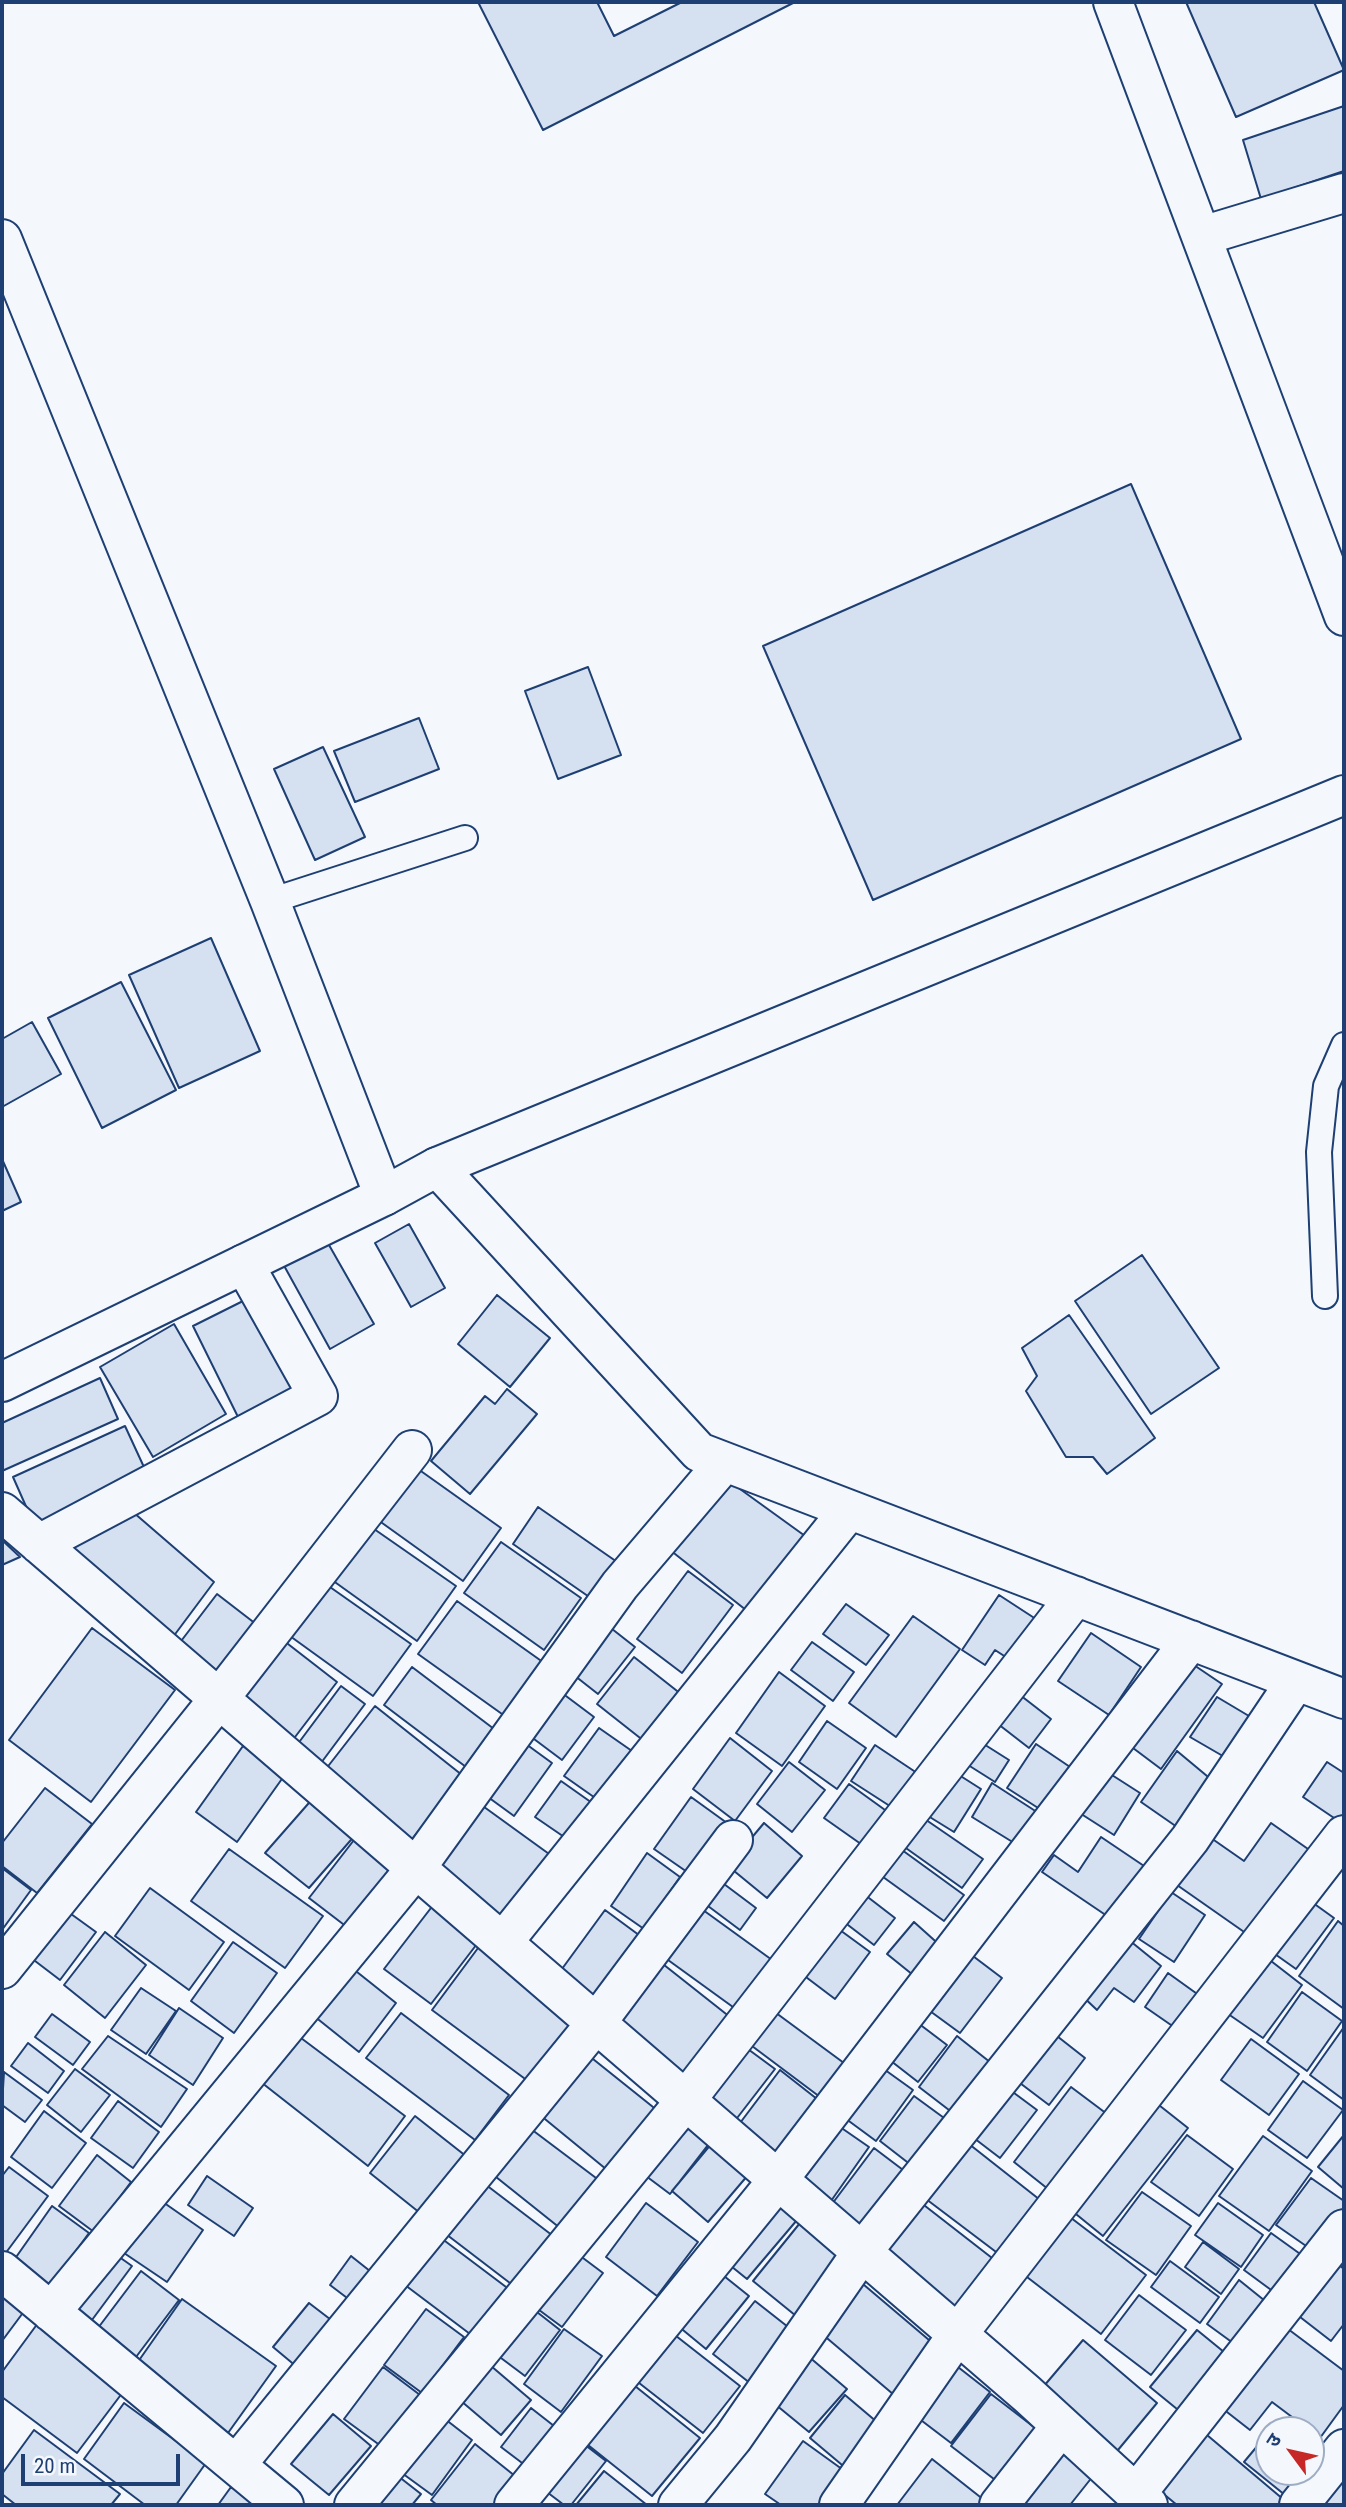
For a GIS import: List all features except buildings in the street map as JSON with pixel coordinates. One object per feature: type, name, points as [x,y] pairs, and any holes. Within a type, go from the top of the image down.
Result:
[{"type":"street","points":[[1113,2],[1344,617]]},
{"type":"street","points":[[1202,236],[1344,194]]},
{"type":"street","points":[[2,239],[270,901],[384,1196]]},
{"type":"street","points":[[2,1382],[384,1196],[437,1167],[1344,795]]},
{"type":"street","points":[[437,1167],[699,1452],[1344,1699]]},
{"type":"street","points":[[38,1544],[318,1396],[244,1264]]},
{"type":"street","points":[[2,1969],[218,1700],[412,1450]]},
{"type":"street","points":[[51,2312],[416,1868],[620,1585],[724,1463]]},
{"type":"street","points":[[502,1942],[849,1510]]},
{"type":"street","points":[[2,1511],[218,1700],[597,2022],[1061,2426],[1142,2500],[1344,2229]]},
{"type":"street","points":[[354,2505],[686,2100],[1076,1596]]},
{"type":"street","points":[[514,2505],[778,2180],[1191,1640]]},
{"type":"street","points":[[678,2505],[733,2438],[862,2252],[1190,1839],[1296,1681]]},
{"type":"street","points":[[839,2505],[957,2335],[1344,1835]]},
{"type":"street","points":[[236,2465],[597,2022],[733,1840]]},
{"type":"street","points":[[2,2271],[284,2505]]},
{"type":"street","points":[[999,2505],[1061,2426]]},
{"type":"street","points":[[1299,2505],[1344,2449]]},
{"type":"lane","points":[[270,901],[465,838]]},
{"type":"lane","points":[[1325,1296],[1319,1152],[1326,1086],[1344,1045]]}]
